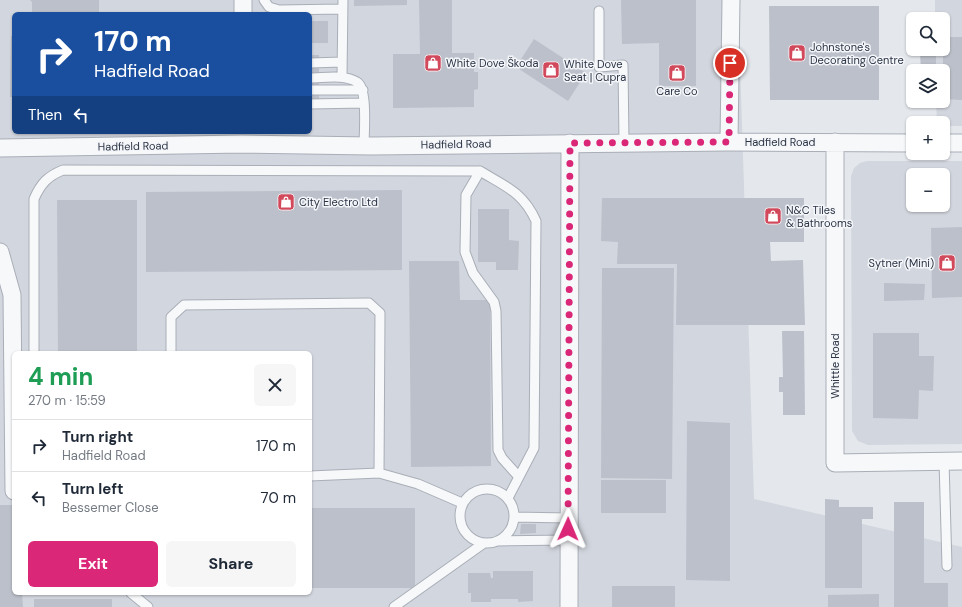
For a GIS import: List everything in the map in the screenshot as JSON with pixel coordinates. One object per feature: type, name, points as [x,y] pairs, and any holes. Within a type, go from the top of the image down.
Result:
[{"type":"street","points":[[243,0],[243,12]]},
{"type":"street","points":[[729,142],[731,0]]},
{"type":"street","name":"Hadfield Road","points":[[0,148],[242,138],[364,146],[624,142],[906,143]]},
{"type":"street","name":"Whittle Road","points":[[835,142],[835,463],[962,461]]},
{"type":"street","points":[[569,607],[570,143]]},
{"type":"street","points":[[950,143],[962,143]]},
{"type":"street","points":[[0,252],[12,295],[13,351]]},
{"type":"lane","points":[[264,0],[269,7],[279,10],[342,5],[342,77]]},
{"type":"lane","points":[[599,11],[600,67],[623,65],[624,142]]},
{"type":"lane","points":[[312,63],[342,62]]},
{"type":"lane","points":[[312,78],[342,77],[357,82],[363,90],[364,146]]},
{"type":"lane","points":[[312,90],[363,90]]},
{"type":"lane","points":[[312,104],[363,103]]},
{"type":"lane","points":[[34,351],[34,199],[40,185],[51,175],[63,170],[480,171],[518,195],[528,205],[536,221],[534,448],[508,498]]},
{"type":"lane","points":[[480,171],[466,195],[465,252],[473,273],[494,302],[496,311],[498,450],[502,458],[519,477]]},
{"type":"lane","points":[[171,351],[171,317],[184,305],[369,304],[380,313],[379,473]]},
{"type":"lane","points":[[944,461],[947,566]]},
{"type":"lane","points":[[312,476],[379,473],[418,484],[462,503]]},
{"type":"lane","points":[[484,543],[475,540],[464,531],[460,520],[462,503],[473,492],[482,489],[498,490],[508,498],[514,510],[514,517],[508,532],[497,541]]},
{"type":"lane","points":[[514,517],[568,518]]},
{"type":"lane","points":[[394,607],[484,543],[497,541],[568,540]]},
{"type":"lane","points":[[134,595],[148,607]]},
{"type":"shaded area","points":[[0,0],[738,0],[754,499],[962,547],[962,607],[0,607]]},
{"type":"shaded area","points":[[935,0],[962,0],[962,126],[950,126],[950,116],[937,116],[936,108],[950,108],[950,64],[936,64],[936,56],[950,56],[950,12],[935,12]]},
{"type":"shaded area","points":[[867,161],[962,161],[962,444],[868,445],[858,441],[852,431],[851,176],[854,168],[860,163]]},
{"type":"building","points":[[30,0],[99,0],[99,12],[32,12],[32,2]]},
{"type":"building","points":[[354,0],[407,0],[407,5],[354,6]]},
{"type":"building","name":"White Dove Škoda","points":[[419,0],[452,0],[452,53],[474,53],[474,72],[478,72],[478,89],[474,90],[474,107],[393,108],[393,54],[420,54]]},
{"type":"building","points":[[621,0],[696,0],[696,86],[659,86],[659,43],[622,44]]},
{"type":"building","points":[[769,6],[879,6],[879,100],[770,100]]},
{"type":"building","points":[[312,21],[328,21],[328,43],[312,43]]},
{"type":"building","points":[[11,36],[12,36],[12,97],[10,97]]},
{"type":"building","points":[[950,37],[962,37],[962,100],[950,99],[950,64],[943,64],[943,56],[950,56]]},
{"type":"building","name":"White Dove Seat | Cupra","points":[[534,39],[586,73],[568,101],[516,67]]},
{"type":"building","points":[[312,55],[319,55],[319,109],[312,109]]},
{"type":"building","points":[[920,56],[936,56],[936,64],[921,64]]},
{"type":"building","points":[[402,190],[402,270],[146,272],[146,192]]},
{"type":"building","points":[[602,198],[804,198],[804,242],[770,242],[771,261],[803,260],[805,325],[676,325],[677,264],[617,264],[618,242],[601,241]]},
{"type":"building","points":[[57,200],[137,200],[137,351],[58,351]]},
{"type":"building","points":[[478,209],[509,209],[509,240],[519,241],[518,270],[496,270],[496,262],[478,262]]},
{"type":"building","name":"Sytner (Mini)","points":[[962,227],[962,297],[932,298],[931,228]]},
{"type":"building","points":[[409,261],[459,261],[460,300],[490,300],[491,466],[411,467]]},
{"type":"building","points":[[602,268],[674,268],[672,479],[601,478]]},
{"type":"building","points":[[884,283],[925,284],[924,300],[884,301]]},
{"type":"building","points":[[782,331],[804,331],[805,415],[783,415],[783,392],[779,392],[779,377],[783,377]]},
{"type":"building","points":[[873,333],[919,333],[919,356],[934,356],[933,391],[919,390],[918,419],[873,418]]},
{"type":"building","points":[[687,421],[730,423],[730,581],[686,580]]},
{"type":"building","points":[[601,480],[666,480],[666,513],[601,513]]},
{"type":"building","points":[[825,499],[839,500],[839,507],[873,507],[873,519],[862,519],[862,588],[825,588]]},
{"type":"building","points":[[894,502],[924,502],[924,583],[948,583],[948,607],[894,607]]},
{"type":"building","points":[[0,505],[12,505],[12,595],[22,595],[23,607],[0,607]]},
{"type":"building","points":[[312,508],[415,508],[415,588],[312,588]]},
{"type":"building","points":[[521,524],[536,524],[536,533],[520,534]]},
{"type":"building","points":[[493,571],[533,571],[533,601],[518,602],[518,599],[491,599],[491,602],[471,602],[471,593],[468,593],[468,573],[490,573],[491,578],[493,578]]},
{"type":"building","points":[[612,586],[675,586],[675,607],[612,607]]},
{"type":"building","points":[[879,594],[879,607],[828,607],[828,595]]},
{"type":"building","points":[[34,599],[112,599],[112,607],[34,607]]},
{"type":"place","name":"Johnstone's Decorating Centre","points":[[797,53]]},
{"type":"place","name":"White Dove Škoda","points":[[433,63]]},
{"type":"place","name":"White Dove Seat | Cupra","points":[[551,70]]},
{"type":"place","name":"Care Co","points":[[677,73]]},
{"type":"place","name":"City Electro Ltd","points":[[286,202]]},
{"type":"place","name":"N&C Tiles & Bathrooms","points":[[773,216]]},
{"type":"place","name":"Sytner (Mini)","points":[[947,263]]},
{"type":"route","points":[[568,529],[570,143],[729,142],[730,63]]}]
